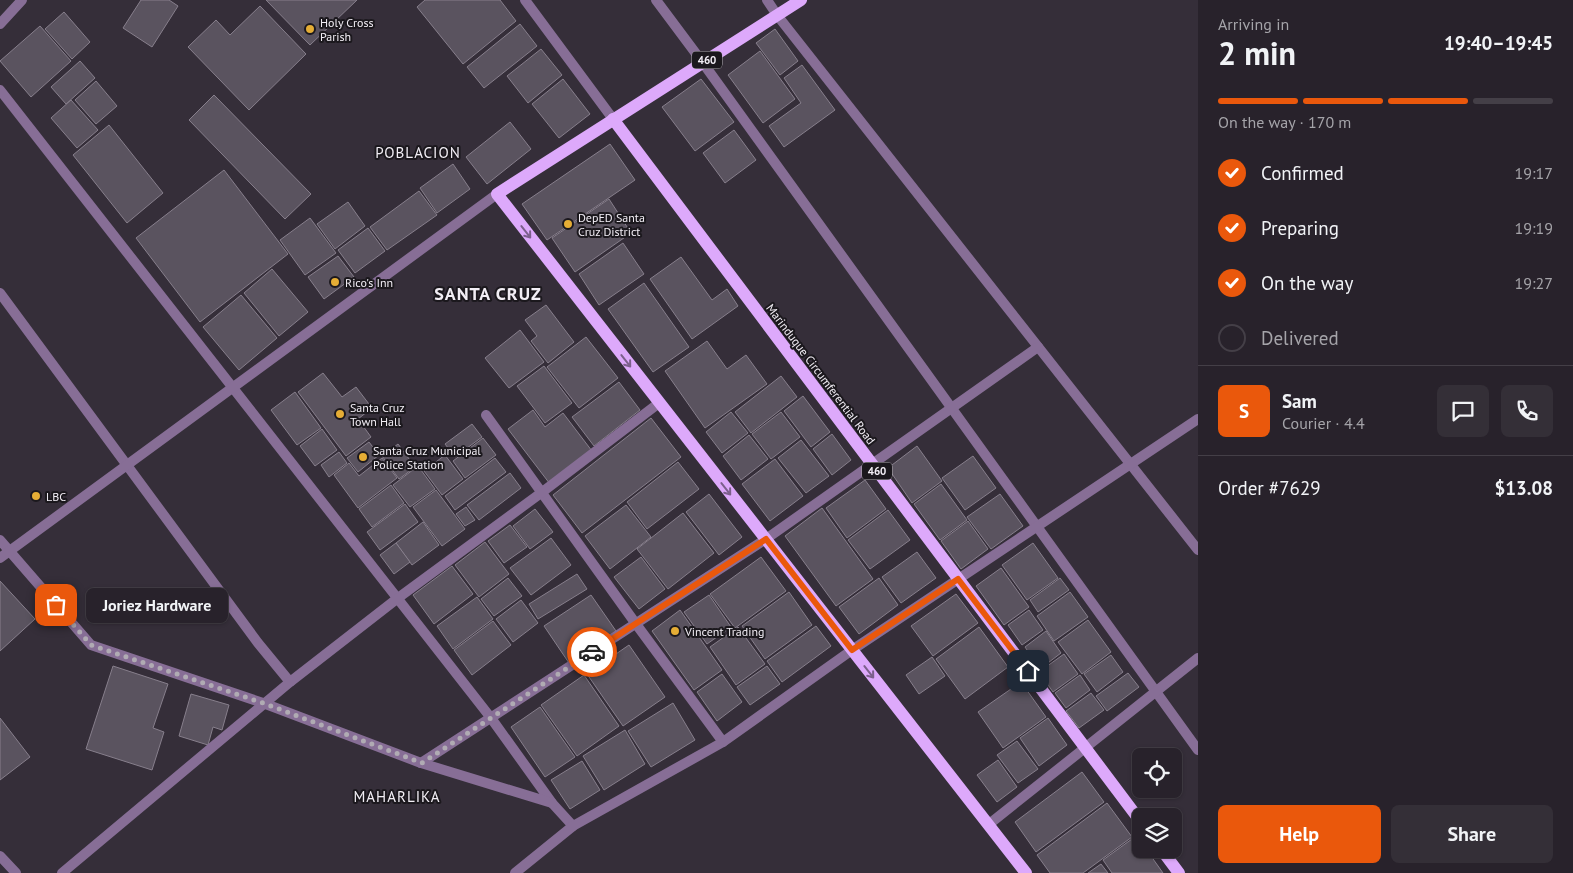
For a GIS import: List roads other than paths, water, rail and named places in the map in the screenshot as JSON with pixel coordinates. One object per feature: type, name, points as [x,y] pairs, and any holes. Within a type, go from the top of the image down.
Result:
[{"type":"main road","name":"460","points":[[613,119],[801,0]]},
{"type":"main road","points":[[613,119],[496,194],[1026,873]]},
{"type":"main road","name":"Marinduque Circumferential Road","points":[[613,119],[1132,810]]},
{"type":"main road","points":[[1168,858],[1179,873]]},
{"type":"street","points":[[0,24],[22,0]]},
{"type":"street","points":[[525,0],[613,119]]},
{"type":"street","points":[[656,0],[1198,750]]},
{"type":"street","points":[[767,0],[776,16],[1198,550]]},
{"type":"street","points":[[1,93],[398,598],[491,718],[552,803],[573,826]]},
{"type":"street","points":[[0,558],[496,194]]},
{"type":"street","points":[[0,293],[258,643],[290,682]]},
{"type":"street","points":[[422,763],[766,539],[1038,347]]},
{"type":"street","points":[[62,873],[263,703],[398,598],[659,403]]},
{"type":"street","points":[[486,415],[723,742]]},
{"type":"street","points":[[515,873],[573,826],[723,742],[852,650],[1198,419]]},
{"type":"street","points":[[0,540],[91,645],[263,703],[422,763],[552,803]]},
{"type":"street","points":[[988,825],[1198,658]]},
{"type":"street","points":[[0,856],[16,873]]},
{"type":"place","name":"Holy Cross Parish","points":[[310,29]]},
{"type":"place","name":"DepED Santa Cruz District","points":[[568,224]]},
{"type":"place","name":"Rico's Inn","points":[[335,282]]},
{"type":"place","name":"Santa Cruz Town Hall","points":[[340,414]]},
{"type":"place","name":"Santa Cruz Municipal Police Station","points":[[363,457]]},
{"type":"place","name":"LBC","points":[[36,496]]},
{"type":"place","name":"Joriez Hardware","points":[[56,605]]},
{"type":"place","name":"Vincent Trading","points":[[675,631]]},
{"type":"district","name":"POBLACION","points":[[418,152]]},
{"type":"district","name":"SANTA CRUZ","points":[[488,293]]},
{"type":"district","name":"MAHARLIKA","points":[[397,796]]}]
